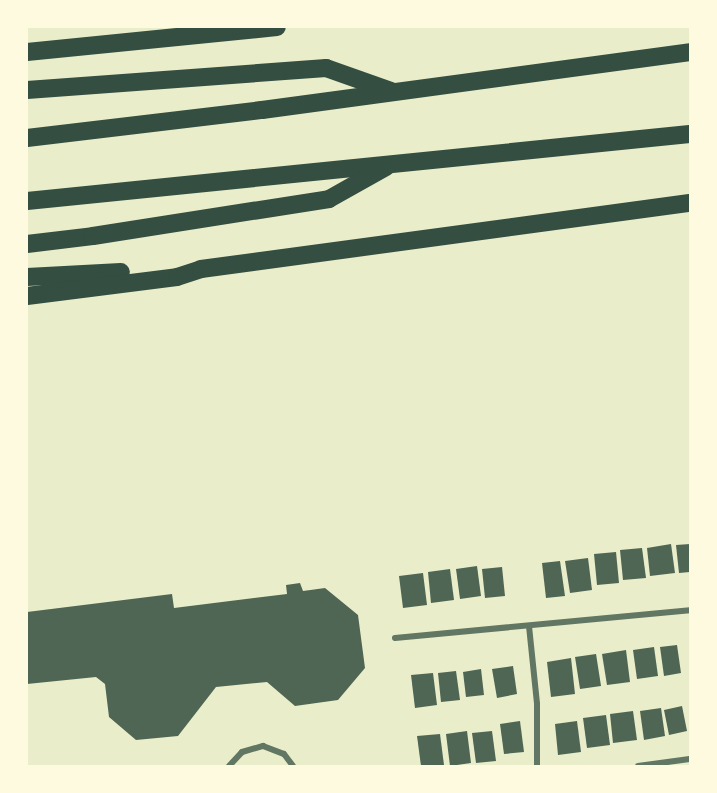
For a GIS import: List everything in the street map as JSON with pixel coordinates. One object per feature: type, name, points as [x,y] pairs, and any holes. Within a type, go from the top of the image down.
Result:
[{"type":"highway","points":[[27,52],[277,27]]},
{"type":"highway","points":[[27,138],[690,52]]},
{"type":"highway","points":[[27,90],[326,68],[395,92]]},
{"type":"highway","points":[[27,201],[690,134]]},
{"type":"highway","points":[[27,244],[329,199],[392,163]]},
{"type":"highway","points":[[27,296],[177,277],[201,269],[690,203]]},
{"type":"highway","points":[[27,277],[175,267],[201,269]]},
{"type":"street","points":[[395,638],[690,610]]},
{"type":"street","points":[[528,626],[537,704],[537,766]]},
{"type":"street","points":[[229,766],[242,752],[263,746],[284,754],[293,766]]},
{"type":"street","points":[[638,766],[690,759]]},
{"type":"building","points":[[671,544],[675,573],[650,576],[647,548]]},
{"type":"building","points":[[690,544],[690,572],[679,573],[676,545]]},
{"type":"building","points":[[642,548],[646,578],[623,580],[620,550]]},
{"type":"building","points":[[616,552],[619,583],[597,585],[594,554]]},
{"type":"building","points":[[588,558],[592,590],[570,593],[565,561]]},
{"type":"building","points":[[560,561],[565,596],[546,598],[542,563]]},
{"type":"building","points":[[477,566],[481,596],[460,599],[456,569]]},
{"type":"building","points":[[502,567],[505,596],[485,598],[482,569]]},
{"type":"building","points":[[450,569],[454,600],[431,603],[428,572]]},
{"type":"building","points":[[423,573],[427,605],[403,608],[399,576]]},
{"type":"building","points":[[300,583],[303,591],[325,588],[358,615],[365,668],[338,700],[295,706],[267,682],[216,687],[178,736],[136,740],[109,717],[105,684],[96,677],[27,684],[27,612],[172,594],[174,608],[287,594],[286,585]]},
{"type":"building","points":[[677,645],[681,673],[664,676],[660,647]]},
{"type":"building","points":[[654,647],[658,676],[637,679],[633,650]]},
{"type":"building","points":[[626,650],[630,682],[607,685],[602,654]]},
{"type":"building","points":[[596,654],[601,686],[580,689],[575,657]]},
{"type":"building","points":[[571,658],[575,694],[551,697],[547,662]]},
{"type":"building","points":[[513,666],[517,694],[497,698],[492,669]]},
{"type":"building","points":[[481,669],[484,695],[466,697],[463,672]]},
{"type":"building","points":[[456,671],[460,700],[441,702],[438,673]]},
{"type":"building","points":[[433,673],[437,705],[415,708],[411,675]]},
{"type":"building","points":[[682,706],[687,731],[669,735],[664,710]]},
{"type":"building","points":[[661,708],[665,736],[644,740],[640,711]]},
{"type":"building","points":[[633,711],[637,740],[613,743],[610,714]]},
{"type":"building","points":[[606,715],[610,745],[587,748],[583,718]]},
{"type":"building","points":[[520,721],[524,752],[504,754],[500,724]]},
{"type":"building","points":[[577,721],[581,752],[558,755],[555,724]]},
{"type":"building","points":[[467,731],[471,763],[450,766],[446,734]]},
{"type":"building","points":[[492,731],[496,761],[476,763],[472,733]]},
{"type":"building","points":[[440,734],[444,765],[421,766],[417,736]]}]
